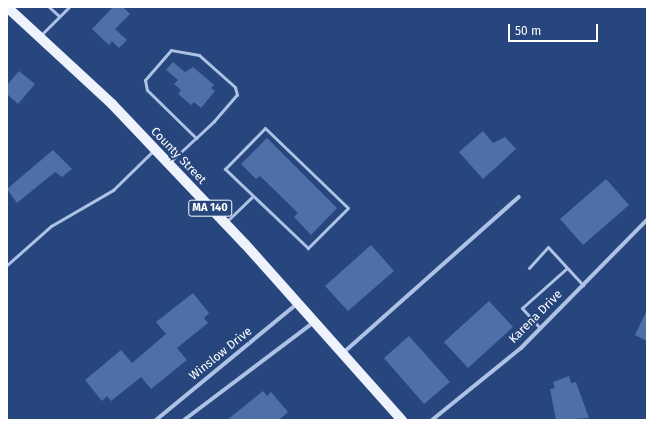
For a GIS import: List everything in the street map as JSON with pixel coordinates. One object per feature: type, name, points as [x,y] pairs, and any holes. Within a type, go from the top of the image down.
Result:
[{"type":"main road","name":"County Street","points":[[7,7],[154,150],[225,223],[402,420]]},
{"type":"street","points":[[342,353],[519,197]]},
{"type":"street","name":"Karena Drive","points":[[432,420],[494,372],[540,328],[647,220]]},
{"type":"street","name":"Winslow Drive","points":[[156,420],[298,303]]},
{"type":"street","points":[[184,420],[314,322]]},
{"type":"lane","points":[[50,7],[59,16]]},
{"type":"lane","points":[[39,37],[69,7]]},
{"type":"lane","points":[[168,164],[196,138],[237,95],[235,87],[199,55],[183,50],[171,50],[145,80],[148,90],[196,138]]},
{"type":"lane","points":[[265,128],[348,208],[308,248],[253,196],[225,169],[265,128]]},
{"type":"lane","points":[[7,265],[51,226],[113,190],[154,150]]},
{"type":"lane","points":[[225,223],[253,196]]},
{"type":"lane","points":[[529,268],[548,247],[583,285]]},
{"type":"lane","points":[[540,328],[522,308],[567,268]]},
{"type":"building","points":[[113,7],[123,7],[130,14],[115,29],[127,40],[119,48],[112,41],[109,45],[92,29]]},
{"type":"building","points":[[173,62],[185,72],[193,67],[214,85],[211,88],[215,91],[201,108],[194,102],[191,105],[178,94],[181,90],[174,84],[178,80],[166,70]]},
{"type":"building","points":[[19,71],[35,84],[18,104],[7,94],[7,85]]},
{"type":"building","points":[[483,131],[493,143],[505,137],[516,149],[483,179],[459,152]]},
{"type":"building","points":[[267,138],[337,208],[311,235],[294,217],[298,213],[260,176],[256,179],[241,164]]},
{"type":"building","points":[[53,150],[72,169],[62,177],[55,172],[17,203],[7,189]]},
{"type":"building","points":[[606,179],[629,205],[583,245],[560,219]]},
{"type":"building","points":[[371,245],[394,271],[348,311],[325,286]]},
{"type":"building","points":[[193,293],[209,313],[204,318],[208,323],[177,348],[187,360],[151,389],[141,377],[111,401],[107,396],[102,401],[85,380],[121,350],[132,363],[166,334],[156,322]]},
{"type":"building","points":[[489,301],[513,327],[468,368],[444,342]]},
{"type":"building","points":[[647,310],[647,341],[635,335]]},
{"type":"building","points":[[409,336],[450,382],[424,404],[384,358]]},
{"type":"building","points":[[569,376],[571,383],[576,382],[589,418],[556,420],[550,389],[555,388],[553,382]]},
{"type":"building","points":[[263,391],[267,396],[271,392],[288,412],[279,420],[227,420]]}]
